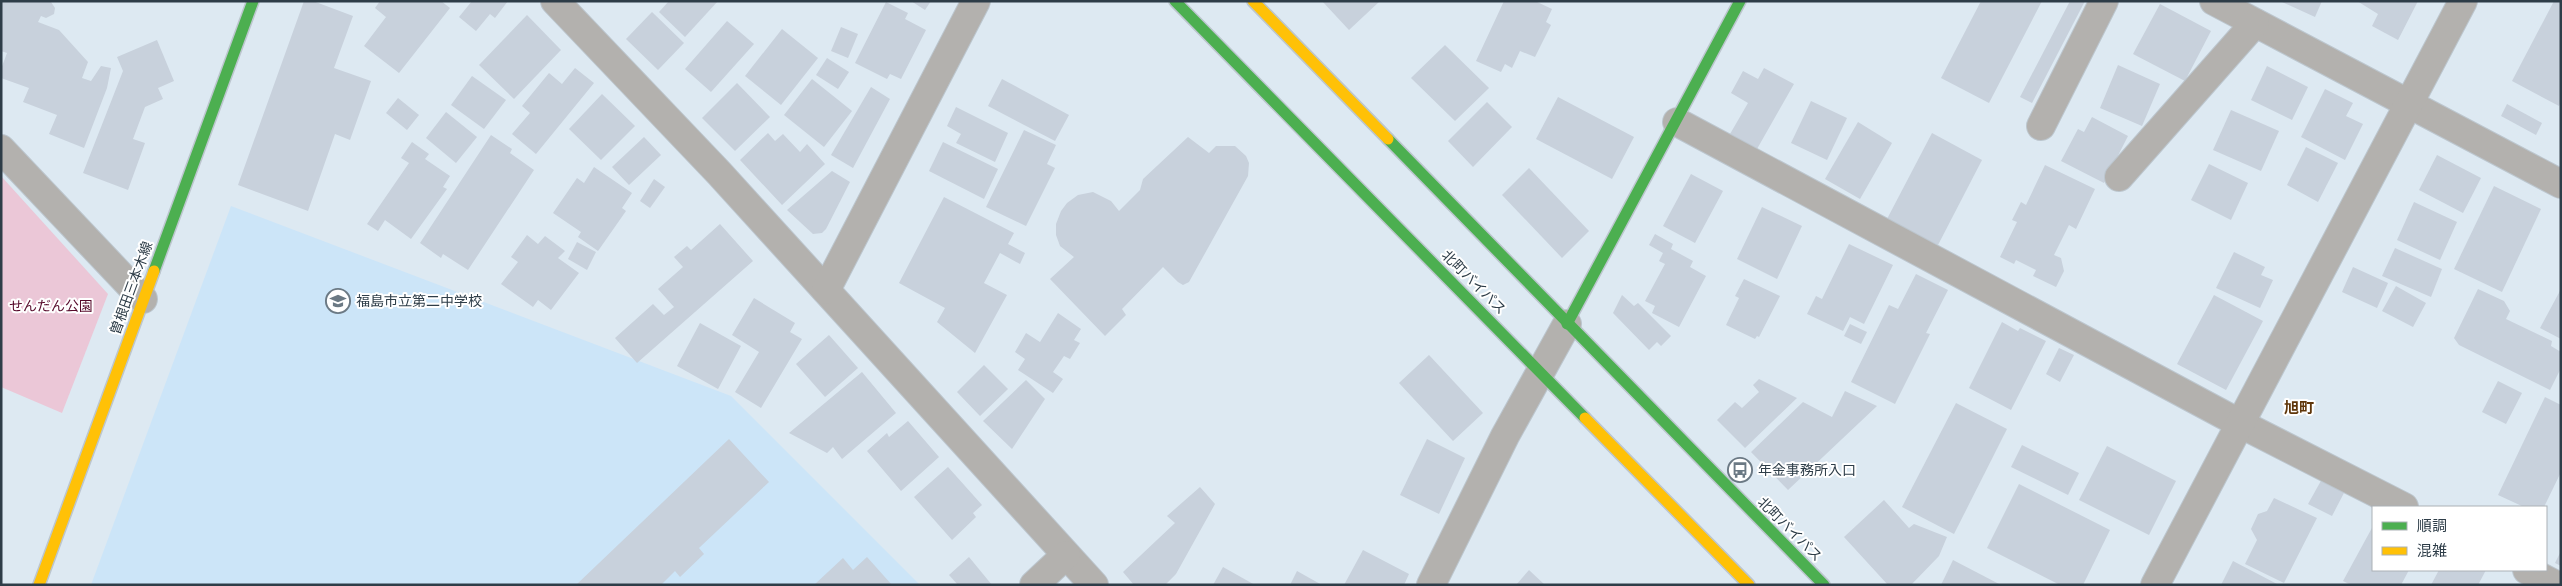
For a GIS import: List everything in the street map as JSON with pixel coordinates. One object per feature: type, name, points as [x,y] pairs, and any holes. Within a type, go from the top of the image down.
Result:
[{"type":"main road","name":"曽根田三本木線","points":[[40,585],[253,1]]},
{"type":"main road","name":"北町バイパス","points":[[1175,1],[1540,370],[1749,585]]},
{"type":"main road","name":"北町バイパス","points":[[1252,1],[1824,585]]},
{"type":"main road","points":[[1567,324],[1677,122],[1740,1]]},
{"type":"street","points":[[555,1],[719,173],[1094,585]]},
{"type":"street","points":[[826,290],[976,1]]},
{"type":"street","points":[[2041,126],[2104,1]]},
{"type":"street","points":[[2214,1],[2561,184]]},
{"type":"street","points":[[2155,585],[2463,1]]},
{"type":"street","points":[[2119,177],[2254,23]]},
{"type":"street","points":[[1677,122],[2239,423],[2402,506]]},
{"type":"street","points":[[1,149],[143,299]]},
{"type":"street","points":[[1431,585],[1540,370],[1567,324]]},
{"type":"street","points":[[1034,585],[1066,555]]},
{"type":"street","points":[[2529,571],[2556,585]]},
{"type":"shaded area","name":"福島市立第二中学校","points":[[231,206],[731,396],[920,585],[91,585]]},
{"type":"green space","name":"せんだん公園","points":[[1,176],[108,294],[62,413],[1,387]]},
{"type":"building","points":[[1,1],[51,2],[55,8],[54,14],[46,18],[41,16],[38,22],[59,30],[88,62],[82,78],[91,81],[101,66],[111,68],[107,88],[84,148],[49,134],[57,115],[23,102],[29,88],[1,78],[1,69],[7,53],[1,51]]},
{"type":"building","points":[[304,1],[313,1],[353,16],[334,68],[371,81],[350,140],[335,134],[308,211],[238,185]]},
{"type":"building","points":[[380,1],[441,1],[450,8],[399,73],[364,46],[386,17],[375,8]]},
{"type":"building","points":[[472,1],[508,1],[495,18],[490,14],[476,31],[459,17]]},
{"type":"building","points":[[669,1],[718,1],[685,37],[659,12]]},
{"type":"building","points":[[911,1],[931,1],[925,10]]},
{"type":"building","points":[[1322,1],[1380,1],[1349,30]]},
{"type":"building","points":[[1504,1],[1535,1],[1552,9],[1546,22],[1551,25],[1535,57],[1520,51],[1512,68],[1505,64],[1501,72],[1476,61]]},
{"type":"building","points":[[1981,1],[2042,1],[1989,103],[1941,78]]},
{"type":"building","points":[[2070,1],[2085,1],[2032,103],[2020,97]]},
{"type":"building","points":[[2280,1],[2322,1],[2315,17]]},
{"type":"building","points":[[2357,1],[2418,1],[2398,40],[2372,26],[2378,14]]},
{"type":"building","points":[[2554,1],[2561,1],[2561,102],[2559,106],[2512,81]]},
{"type":"building","points":[[886,2],[908,13],[905,19],[926,30],[901,79],[890,74],[887,79],[855,63]]},
{"type":"building","points":[[2160,4],[2211,31],[2185,81],[2133,54]]},
{"type":"building","points":[[652,12],[684,43],[658,70],[626,39]]},
{"type":"building","points":[[527,15],[561,50],[514,99],[479,65]]},
{"type":"building","points":[[727,21],[754,44],[711,92],[685,69]]},
{"type":"building","points":[[841,27],[858,34],[848,58],[831,51]]},
{"type":"building","points":[[782,29],[818,58],[781,105],[745,76]]},
{"type":"building","points":[[157,40],[174,81],[158,88],[163,99],[145,107],[133,139],[145,143],[128,190],[83,173],[123,71],[117,57]]},
{"type":"building","points":[[1445,45],[1489,88],[1455,121],[1411,78]]},
{"type":"building","points":[[827,58],[849,72],[838,89],[816,75]]},
{"type":"building","points":[[2118,65],[2160,84],[2142,126],[2100,108]]},
{"type":"building","points":[[2267,66],[2308,87],[2292,120],[2251,100]]},
{"type":"building","points":[[575,68],[594,83],[536,154],[512,134],[530,113],[522,106],[549,73],[562,84]]},
{"type":"building","points":[[1764,68],[1794,84],[1757,149],[1730,134],[1748,103],[1731,93],[1743,71],[1758,79]]},
{"type":"building","points":[[472,76],[506,100],[484,129],[451,105]]},
{"type":"building","points":[[812,79],[852,111],[824,147],[784,115]]},
{"type":"building","points":[[1002,79],[1069,115],[1055,141],[988,106]]},
{"type":"building","points":[[737,83],[770,117],[735,151],[702,118]]},
{"type":"building","points":[[871,87],[890,99],[853,168],[831,155]]},
{"type":"building","points":[[2325,89],[2353,103],[2346,116],[2363,124],[2345,160],[2301,137]]},
{"type":"building","points":[[602,94],[635,126],[601,160],[569,129]]},
{"type":"building","points":[[1558,97],[1634,137],[1612,179],[1536,139]]},
{"type":"building","points":[[398,98],[419,115],[407,130],[386,113]]},
{"type":"building","points":[[1811,101],[1847,118],[1827,160],[1791,143]]},
{"type":"building","points":[[1487,102],[1512,127],[1473,167],[1448,141]]},
{"type":"building","points":[[2507,104],[2542,123],[2536,135],[2501,116]]},
{"type":"building","points":[[956,107],[1008,133],[995,162],[956,143],[961,134],[947,126]]},
{"type":"building","points":[[2231,110],[2279,131],[2261,171],[2213,150]]},
{"type":"building","points":[[446,112],[477,137],[456,163],[426,138]]},
{"type":"building","points":[[2092,117],[2128,136],[2104,183],[2061,161],[2078,129],[2084,132]]},
{"type":"building","points":[[1858,122],[1892,143],[1860,199],[1825,179]]},
{"type":"building","points":[[1024,130],[1056,145],[1047,164],[1055,168],[1026,226],[986,207]]},
{"type":"building","points":[[768,133],[775,141],[783,134],[800,152],[807,144],[825,164],[782,205],[740,160]]},
{"type":"building","points":[[1932,133],[1982,160],[1938,245],[1887,219]]},
{"type":"building","points":[[491,135],[512,149],[510,153],[534,170],[468,270],[443,254],[441,258],[420,243]]},
{"type":"building","points":[[644,137],[661,155],[629,185],[612,167]]},
{"type":"building","points":[[1188,137],[1209,153],[1216,146],[1235,146],[1246,156],[1249,163],[1248,176],[1189,282],[1183,285],[1163,267],[1122,309],[1126,315],[1105,336],[1050,279],[1074,257],[1060,246],[1056,235],[1056,224],[1061,211],[1067,203],[1078,195],[1093,192],[1111,201],[1119,211],[1140,190],[1143,179]]},
{"type":"building","points":[[412,142],[429,154],[425,159],[450,176],[443,187],[447,189],[411,239],[385,220],[378,231],[367,224],[409,163],[401,158]]},
{"type":"building","points":[[943,142],[998,169],[984,199],[929,171]]},
{"type":"building","points":[[2306,147],[2338,163],[2318,202],[2287,185]]},
{"type":"building","points":[[2437,155],[2481,178],[2463,213],[2419,190]]},
{"type":"building","points":[[2209,164],[2248,183],[2231,220],[2191,200]]},
{"type":"building","points":[[2045,165],[2095,189],[2076,229],[2069,225],[2054,255],[2061,258],[2064,271],[2056,287],[2033,276],[2036,270],[2016,260],[2014,264],[2000,257],[2017,222],[2012,220],[2021,202],[2026,205]]},
{"type":"building","points":[[594,167],[632,193],[622,208],[626,211],[598,251],[578,237],[581,232],[553,213],[577,178],[584,183]]},
{"type":"building","points":[[1529,168],[1589,231],[1562,258],[1502,195]]},
{"type":"building","points":[[832,171],[850,182],[826,229],[822,233],[813,234],[787,210]]},
{"type":"building","points":[[1691,174],[1723,191],[1695,243],[1663,226]]},
{"type":"building","points":[[654,179],[665,187],[650,208],[640,201]]},
{"type":"building","points":[[2494,186],[2541,209],[2502,292],[2454,269]]},
{"type":"building","points":[[944,197],[1014,233],[1008,244],[1025,253],[1020,264],[1000,253],[984,283],[1007,295],[975,353],[937,322],[945,308],[899,283]]},
{"type":"building","points":[[2414,202],[2457,222],[2440,260],[2397,240]]},
{"type":"building","points":[[1762,207],[1802,226],[1777,279],[1737,259]]},
{"type":"building","points":[[720,224],[753,261],[637,363],[615,338],[653,304],[664,315],[674,307],[658,289],[683,267],[674,257],[687,246],[691,250]]},
{"type":"building","points":[[1655,234],[1673,244],[1671,249],[1693,261],[1690,267],[1706,276],[1679,327],[1652,313],[1655,306],[1645,301],[1665,264],[1659,261],[1663,253],[1649,245]]},
{"type":"building","points":[[527,235],[538,244],[545,236],[565,251],[558,258],[579,273],[551,310],[538,300],[533,307],[501,284],[518,262],[511,257]]},
{"type":"building","points":[[577,242],[596,252],[587,270],[568,259]]},
{"type":"building","points":[[1849,244],[1893,265],[1864,324],[1850,317],[1843,331],[1807,314],[1816,296],[1822,299]]},
{"type":"building","points":[[2395,248],[2442,269],[2431,297],[2382,276]]},
{"type":"building","points":[[2234,252],[2265,267],[2261,275],[2273,280],[2260,308],[2216,288]]},
{"type":"building","points":[[2353,267],[2388,283],[2377,308],[2342,292]]},
{"type":"building","points":[[1916,274],[1948,290],[1926,333],[1930,334],[1895,404],[1851,382],[1889,305],[1898,309]]},
{"type":"building","points":[[1744,279],[1780,296],[1759,337],[1757,336],[1755,339],[1726,325],[1739,298],[1735,296]]},
{"type":"building","points":[[2396,286],[2426,303],[2413,327],[2382,311]]},
{"type":"building","points":[[2478,289],[2504,301],[2510,311],[2506,319],[2552,341],[2551,346],[2561,352],[2561,368],[2550,390],[2459,345],[2454,338]]},
{"type":"building","points":[[2561,289],[2561,339],[2540,328]]},
{"type":"building","points":[[1622,295],[1634,306],[1638,303],[1671,336],[1661,346],[1657,342],[1649,350],[1613,313]]},
{"type":"building","points":[[2214,295],[2263,321],[2226,390],[2177,364]]},
{"type":"building","points":[[754,298],[795,323],[790,332],[802,339],[761,408],[735,392],[759,352],[732,335]]},
{"type":"building","points":[[1058,313],[1081,329],[1074,340],[1080,343],[1070,359],[1064,356],[1053,372],[1063,379],[1053,393],[1018,370],[1025,359],[1015,352],[1026,333],[1040,342]]},
{"type":"building","points":[[2002,322],[2018,331],[2020,328],[2046,341],[2011,410],[1969,388]]},
{"type":"building","points":[[700,323],[741,346],[718,389],[677,366]]},
{"type":"building","points":[[1850,324],[1867,332],[1861,344],[1844,336]]},
{"type":"building","points":[[829,335],[858,368],[825,397],[796,364]]},
{"type":"building","points":[[2059,348],[2074,355],[2060,382],[2046,374]]},
{"type":"building","points":[[1429,355],[1483,413],[1453,441],[1399,383]]},
{"type":"building","points":[[984,365],[1008,389],[980,416],[957,392]]},
{"type":"building","points":[[862,372],[896,413],[842,459],[833,447],[827,453],[789,433]]},
{"type":"building","points":[[1759,379],[1797,398],[1745,448],[1717,420],[1735,402],[1742,408],[1759,392],[1753,385]]},
{"type":"building","points":[[1026,380],[1045,399],[1012,449],[983,421]]},
{"type":"building","points":[[2498,381],[2522,393],[2506,424],[2482,412]]},
{"type":"building","points":[[1845,391],[1877,406],[1788,490],[1751,452],[1803,402],[1832,417]]},
{"type":"building","points":[[2545,397],[2561,405],[2561,472],[2544,506],[2522,506],[2498,495]]},
{"type":"building","points":[[1956,403],[2007,429],[1954,534],[1902,507]]},
{"type":"building","points":[[908,421],[939,457],[901,491],[867,451],[887,433],[889,437]]},
{"type":"building","points":[[729,439],[769,482],[699,548],[704,554],[680,577],[675,571],[661,585],[576,585]]},
{"type":"building","points":[[1427,439],[1465,458],[1439,514],[1400,495]]},
{"type":"building","points":[[2022,445],[2079,473],[2068,495],[2011,467]]},
{"type":"building","points":[[2107,446],[2176,481],[2149,535],[2079,500]]},
{"type":"building","points":[[948,467],[982,505],[973,513],[976,517],[952,540],[914,497]]},
{"type":"building","points":[[2322,479],[2345,491],[2332,516],[2308,504]]},
{"type":"building","points":[[2019,484],[2110,530],[2083,585],[2060,585],[1987,548]]},
{"type":"building","points":[[1200,487],[1215,504],[1176,574],[1165,585],[1134,585],[1123,572],[1175,523],[1167,516]]},
{"type":"building","points":[[2274,498],[2317,518],[2284,583],[2245,564],[2257,540],[2251,529],[2258,514],[2267,511]]},
{"type":"building","points":[[1884,500],[1909,528],[1914,524],[1947,537],[1939,556],[1911,585],[1888,585],[1844,537]]},
{"type":"building","points":[[2372,528],[2372,571],[2408,571],[2401,585],[2351,585],[2343,581]]},
{"type":"building","points":[[1363,550],[1409,574],[1404,585],[1344,585]]},
{"type":"building","points":[[2561,551],[2561,566],[2555,563]]},
{"type":"building","points":[[867,557],[892,585],[814,585],[843,558],[853,570]]},
{"type":"building","points":[[969,557],[992,585],[958,585],[949,575]]},
{"type":"building","points":[[1953,560],[2001,585],[1941,585]]},
{"type":"building","points":[[2233,561],[2279,585],[2221,585]]},
{"type":"building","points":[[1223,567],[1255,585],[1213,585]]},
{"type":"building","points":[[1529,570],[1545,585],[1516,585]]},
{"type":"building","points":[[1297,571],[1322,585],[1290,585]]},
{"type":"building","points":[[2438,571],[2485,571],[2478,585],[2431,585]]},
{"type":"traffic: fast","points":[[154,271],[253,1]]},
{"type":"traffic: fast","points":[[1175,1],[1585,418]]},
{"type":"traffic: fast","points":[[1567,324],[1740,1]]},
{"type":"traffic: fast","points":[[1388,139],[1824,585]]},
{"type":"traffic: slow","points":[[1253,1],[1388,139]]},
{"type":"traffic: slow","points":[[39,585],[154,271]]},
{"type":"traffic: slow","points":[[1585,418],[1749,585]]},
{"type":"place","name":"福島市立第二中学校","points":[[338,301]]},
{"type":"place","name":"年金事務所入口","points":[[1740,470]]},
{"type":"district","name":"旭町","points":[[2299,407]]}]
